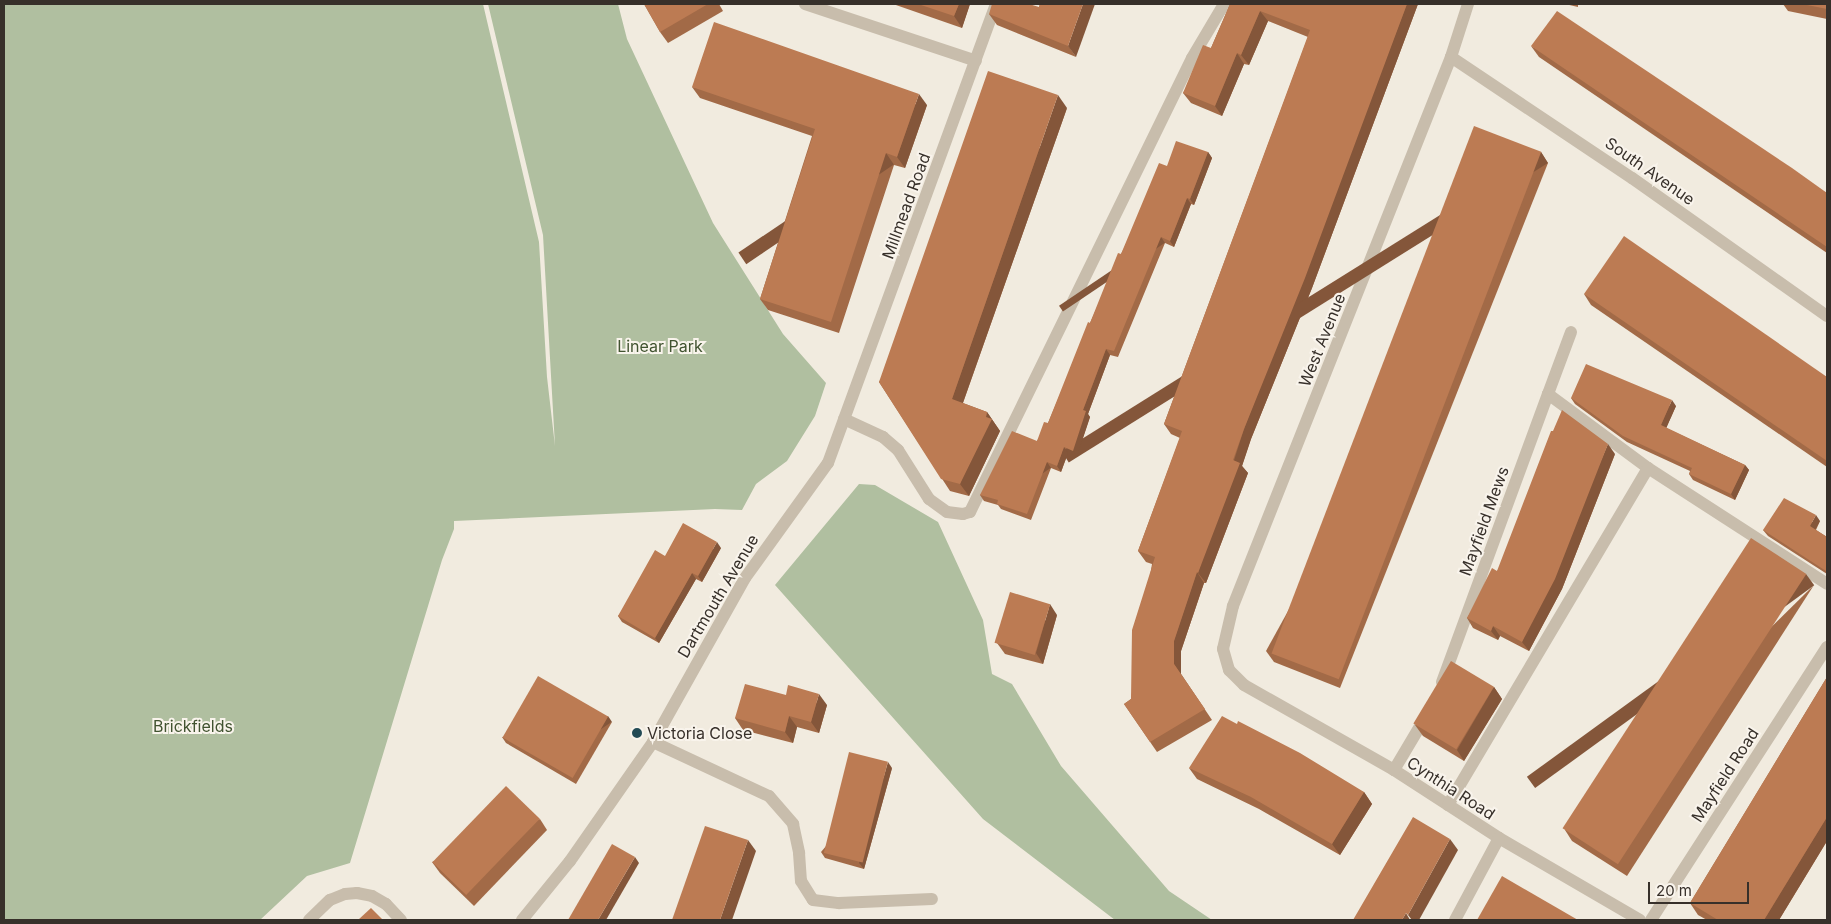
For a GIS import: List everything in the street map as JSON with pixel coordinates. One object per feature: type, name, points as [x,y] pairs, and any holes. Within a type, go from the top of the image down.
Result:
[{"type":"street","points":[[805,4],[976,61]]},
{"type":"street","name":"Millmead Road","points":[[844,419],[996,4]]},
{"type":"street","points":[[844,419],[883,437],[898,450],[930,499],[948,512],[963,514],[970,512],[1192,58],[1224,4]]},
{"type":"street","name":"West Avenue","points":[[1244,685],[1229,670],[1223,649],[1234,606],[1452,57],[1468,4]]},
{"type":"street","name":"South Avenue","points":[[1452,57],[1632,178],[1827,316]]},
{"type":"street","name":"Mayfield Mews","points":[[1394,770],[1435,699],[1571,332]]},
{"type":"street","points":[[1548,394],[1648,468],[1827,584]]},
{"type":"street","name":"Dartmouth Avenue","points":[[522,920],[570,861],[653,742],[745,578],[828,463],[844,419]]},
{"type":"street","points":[[1448,805],[1648,468]]},
{"type":"street","name":"Mayfield Road","points":[[1651,920],[1827,647]]},
{"type":"street","name":"Cynthia Road","points":[[1244,685],[1394,770],[1499,838],[1640,920]]},
{"type":"street","points":[[653,742],[769,796],[793,824],[799,853],[801,881],[813,900],[839,903],[932,899]]},
{"type":"street","points":[[1455,920],[1499,838]]},
{"type":"street","points":[[309,920],[330,900],[345,894],[357,893],[372,896],[386,904],[402,920]]},
{"type":"green space","points":[[4,4],[483,4],[539,242],[547,377],[555,446],[543,235],[488,4],[618,4],[627,39],[713,223],[783,334],[826,383],[815,416],[787,461],[756,484],[742,510],[715,509],[454,521],[454,529],[442,560],[350,863],[307,876],[260,920],[4,920]]},
{"type":"green space","points":[[859,484],[875,485],[938,522],[983,620],[992,674],[1012,684],[1061,766],[1169,891],[1212,920],[1115,920],[983,819],[775,585]]},
{"type":"building","points":[[644,4],[708,4],[660,32]]},
{"type":"building","points":[[918,4],[959,4],[954,16]]},
{"type":"building","points":[[992,4],[1029,4],[1039,7],[1040,4],[1083,4],[1068,46],[989,14]]},
{"type":"building","points":[[1230,4],[1407,4],[1305,278],[1244,429],[1233,460],[1240,463],[1197,572],[1174,641],[1174,664],[1205,709],[1150,742],[1124,704],[1131,699],[1132,630],[1155,557],[1138,551],[1182,431],[1164,424],[1310,30],[1260,11],[1241,55],[1237,53],[1215,106],[1183,93],[1203,45],[1211,48]]},
{"type":"building","points":[[1802,4],[1827,4],[1827,9]]},
{"type":"building","points":[[1557,11],[1827,193],[1827,247],[1531,46]]},
{"type":"building","points":[[714,22],[919,94],[897,157],[886,153],[831,322],[760,299],[815,129],[692,87]]},
{"type":"building","points":[[988,71],[1058,95],[952,399],[987,412],[986,417],[992,419],[960,484],[941,479],[879,382]]},
{"type":"building","points":[[1474,126],[1541,152],[1339,679],[1272,653]]},
{"type":"building","points":[[1176,141],[1208,152],[1190,199],[1187,198],[1170,241],[1161,237],[1114,351],[1106,349],[1083,410],[1086,411],[1073,451],[1064,447],[1057,466],[1047,462],[1027,514],[997,504],[998,500],[980,495],[1012,431],[1037,441],[1044,422],[1048,423],[1118,253],[1121,254],[1159,163],[1167,166]]},
{"type":"building","points":[[1624,236],[1827,377],[1827,461],[1584,294]]},
{"type":"building","points":[[1586,364],[1672,400],[1661,425],[1745,465],[1731,494],[1689,474],[1692,468],[1623,436],[1571,398]]},
{"type":"building","points":[[1562,410],[1608,444],[1555,579],[1522,642],[1493,626],[1491,631],[1467,618],[1492,568],[1497,571],[1551,431],[1553,431]]},
{"type":"building","points":[[1784,498],[1816,515],[1810,526],[1827,537],[1826,571],[1763,530]]},
{"type":"building","points":[[683,523],[717,542],[698,576],[692,573],[655,638],[618,616],[655,550],[665,556]]},
{"type":"building","points":[[1751,538],[1806,574],[1618,864],[1563,828]]},
{"type":"building","points":[[1010,592],[1050,604],[1035,655],[995,643]]},
{"type":"building","points":[[1451,661],[1494,687],[1456,749],[1413,724]]},
{"type":"building","points":[[538,676],[608,716],[573,778],[502,737]]},
{"type":"building","points":[[1827,677],[1827,817],[1764,920],[1718,920],[1690,903]]},
{"type":"building","points":[[745,684],[786,695],[788,685],[819,694],[811,722],[789,716],[785,732],[735,718]]},
{"type":"building","points":[[1222,716],[1237,724],[1238,721],[1300,753],[1364,792],[1332,844],[1251,797],[1189,768]]},
{"type":"building","points":[[849,752],[888,762],[863,863],[824,853]]},
{"type":"building","points":[[506,786],[540,819],[466,895],[432,862]]},
{"type":"building","points":[[1413,817],[1450,839],[1408,915],[1406,913],[1402,920],[1353,920]]},
{"type":"building","points":[[705,826],[748,840],[720,920],[672,920]]},
{"type":"building","points":[[612,844],[635,857],[598,920],[568,920]]},
{"type":"building","points":[[1502,876],[1578,920],[1477,920]]},
{"type":"building","points":[[371,908],[383,920],[358,920]]},
{"type":"place","name":"Victoria Close","points":[[637,733]]},
{"type":"park label","name":"Linear Park","points":[[660,346]]},
{"type":"park label","name":"Brickfields","points":[[193,726]]}]
